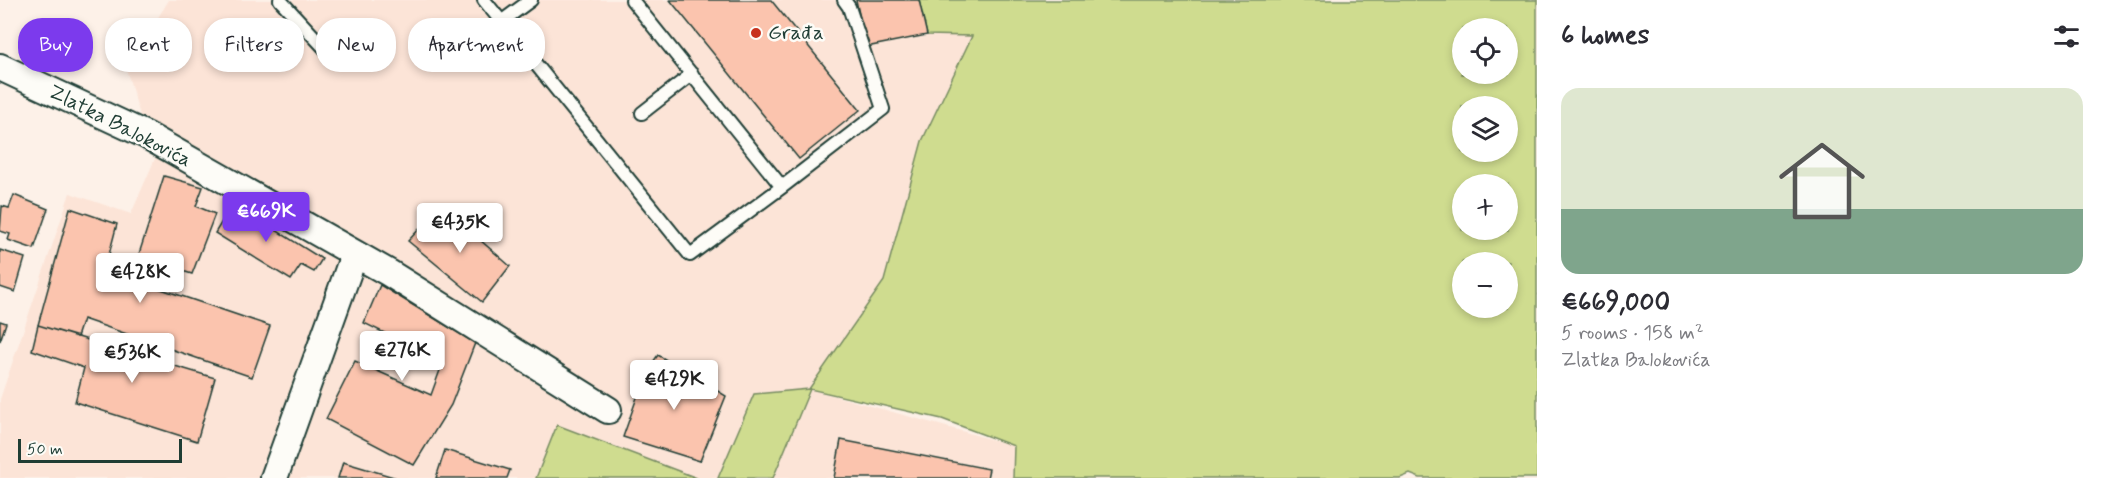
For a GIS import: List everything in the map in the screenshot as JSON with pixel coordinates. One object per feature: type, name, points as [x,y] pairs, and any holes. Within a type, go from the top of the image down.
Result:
[{"type":"street","name":"Zlatka Balokovića","points":[[0,67],[146,135],[389,273],[608,410]]},
{"type":"street","points":[[274,478],[354,255]]},
{"type":"lane","points":[[280,0],[316,39]]},
{"type":"lane","points":[[484,0],[498,18]]},
{"type":"lane","points":[[506,18],[531,0]]},
{"type":"lane","points":[[632,0],[782,187]]},
{"type":"lane","points":[[542,72],[690,255],[883,109],[849,7],[844,0]]},
{"type":"lane","points":[[642,112],[692,74]]},
{"type":"shaded area","points":[[169,0],[919,0],[927,34],[972,36],[922,141],[884,281],[810,389],[1015,446],[1013,478],[773,478],[809,389],[754,394],[718,478],[697,478],[557,425],[536,478],[0,478],[0,399],[70,193],[131,214],[157,154],[146,135],[127,72],[192,72],[192,18],[158,18]]},
{"type":"green space","points":[[919,0],[1537,0],[1537,478],[1420,478],[1410,474],[1400,478],[1013,478],[1014,446],[942,419],[810,389],[773,478],[718,478],[754,394],[809,389],[884,281],[922,141],[972,36],[927,35]]},
{"type":"green space","points":[[557,425],[697,478],[536,478]]},
{"type":"building","points":[[670,0],[771,0],[860,110],[799,159]]},
{"type":"building","points":[[856,0],[919,0],[927,35],[866,47]]},
{"type":"building","points":[[164,176],[203,187],[196,206],[215,214],[192,274],[138,257]]},
{"type":"building","points":[[14,195],[48,209],[34,249],[8,240],[10,234],[0,231],[2,206],[9,208]]},
{"type":"building","points":[[233,203],[322,259],[314,272],[301,265],[291,280],[215,233]]},
{"type":"building","points":[[441,206],[510,266],[482,302],[408,241]]},
{"type":"building","points":[[70,208],[117,224],[105,270],[270,326],[252,377],[83,319],[77,337],[38,325]]},
{"type":"building","points":[[0,250],[25,258],[15,292],[0,287]]},
{"type":"building","points":[[380,285],[475,343],[451,405],[414,465],[326,419],[355,361],[431,395],[443,362],[364,323]]},
{"type":"building","points":[[0,321],[6,323],[0,341]]},
{"type":"building","points":[[38,325],[215,378],[197,441],[75,402],[84,368],[32,350]]},
{"type":"building","points":[[658,355],[726,396],[700,461],[623,437],[646,372]]},
{"type":"building","points":[[841,440],[989,469],[987,478],[834,478]]},
{"type":"building","points":[[445,450],[510,470],[507,478],[436,478]]},
{"type":"building","points":[[343,462],[397,478],[338,478]]},
{"type":"place","name":"Građa","points":[[756,33]]}]
